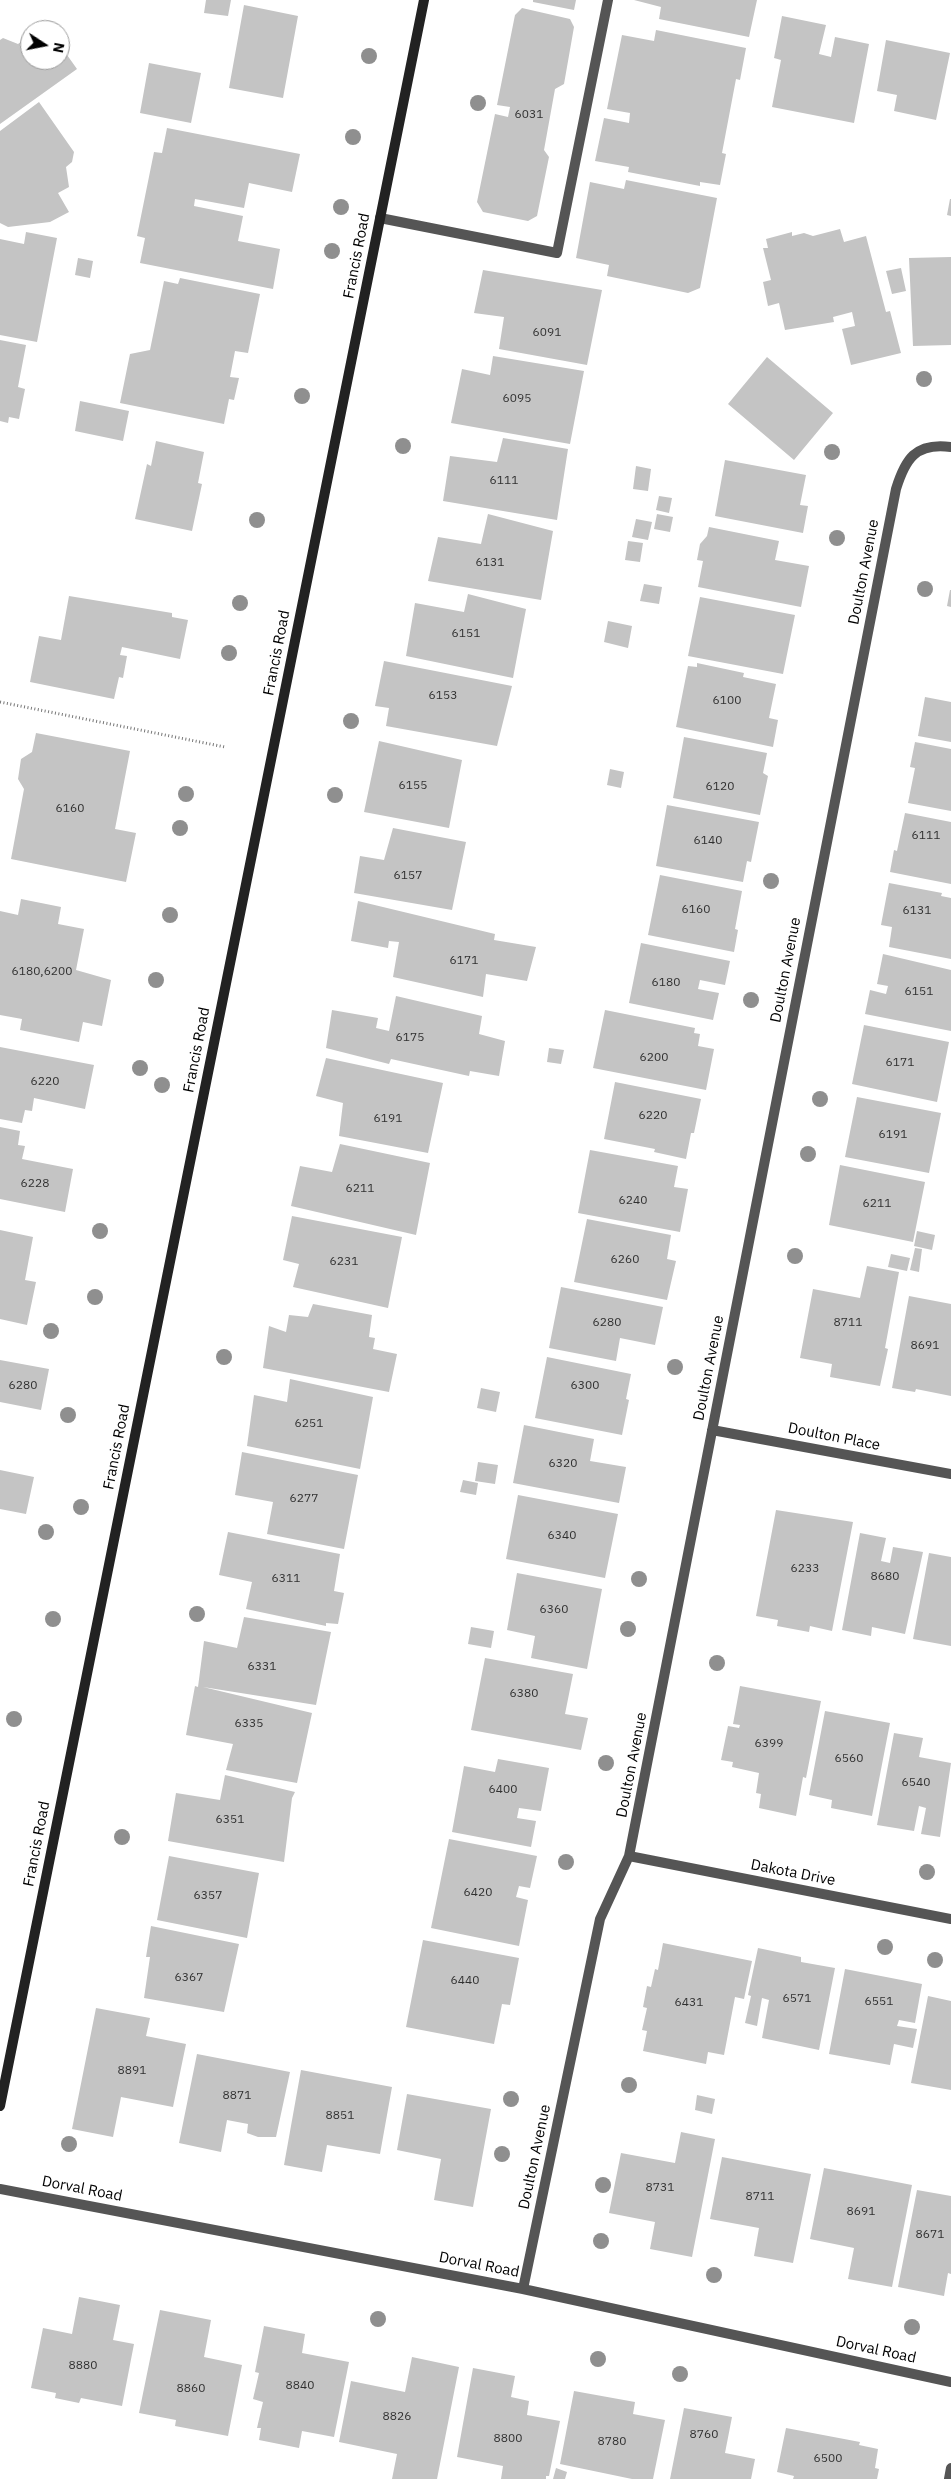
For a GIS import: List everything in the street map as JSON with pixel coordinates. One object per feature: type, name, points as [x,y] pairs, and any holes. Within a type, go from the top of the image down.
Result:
[{"type":"street","name":"Francis Road","points":[[0,2106],[424,0]]},
{"type":"street","points":[[380,218],[557,253],[608,0]]},
{"type":"street","name":"Doulton Avenue","points":[[523,2289],[600,1918],[629,1856],[892,508],[901,474],[907,460],[917,452],[930,448],[951,447]]},
{"type":"street","name":"Doulton Place","points":[[712,1430],[951,1474]]},
{"type":"street","name":"Dakota Drive","points":[[629,1856],[951,1919]]},
{"type":"street","name":"Dorval Road","points":[[0,2188],[523,2289],[951,2382]]},
{"type":"street","points":[[949,2479],[951,2468]]},
{"type":"path","points":[[0,702],[225,747]]},
{"type":"building","points":[[206,0],[231,0],[228,16],[204,13]]},
{"type":"building","points":[[533,0],[576,0],[574,10],[533,2]]},
{"type":"building","points":[[634,0],[757,0],[749,37],[659,19],[661,7]]},
{"type":"building","points":[[244,5],[298,16],[283,98],[229,88]]},
{"type":"building","points":[[522,8],[570,19],[574,27],[564,84],[555,89],[544,150],[549,157],[537,216],[528,221],[483,212],[477,202],[495,114],[508,117],[510,107],[497,105],[515,15]]},
{"type":"building","points":[[782,16],[826,25],[819,54],[831,57],[835,37],[869,44],[854,123],[772,107],[781,60],[774,58]]},
{"type":"building","points":[[656,30],[746,48],[740,80],[736,79],[722,153],[726,154],[720,185],[700,182],[700,186],[628,172],[629,167],[595,161],[604,118],[629,123],[630,113],[607,109],[622,35],[654,41]]},
{"type":"building","points":[[3,38],[18,44],[20,42],[20,70],[70,70],[70,59],[77,69],[0,124],[0,40]]},
{"type":"building","points":[[886,40],[950,53],[936,120],[894,111],[897,95],[877,91]]},
{"type":"building","points":[[149,63],[201,73],[191,123],[140,113]]},
{"type":"building","points":[[39,102],[74,152],[72,162],[66,167],[69,187],[58,193],[69,212],[50,222],[8,227],[0,223],[0,131]]},
{"type":"building","points":[[167,128],[300,154],[292,192],[249,183],[244,208],[195,199],[194,206],[243,216],[238,241],[280,249],[273,289],[140,263],[145,238],[137,236],[154,152],[162,153]]},
{"type":"building","points":[[626,180],[717,198],[700,288],[688,293],[607,276],[609,265],[576,258],[590,182],[624,189]]},
{"type":"building","points":[[951,199],[951,216],[947,215]]},
{"type":"building","points":[[840,229],[844,242],[866,236],[886,312],[890,311],[901,353],[851,365],[842,329],[855,326],[852,312],[833,317],[834,322],[785,330],[779,303],[768,306],[763,282],[771,280],[763,248],[768,248],[766,239],[792,232],[792,236],[804,233],[813,236]]},
{"type":"building","points":[[26,232],[57,238],[37,342],[0,335],[0,239],[24,244]]},
{"type":"building","points":[[951,257],[951,345],[913,346],[909,258]]},
{"type":"building","points":[[78,258],[93,261],[90,278],[75,275]]},
{"type":"building","points":[[901,268],[906,291],[892,294],[886,271]]},
{"type":"building","points":[[483,270],[602,290],[587,365],[499,349],[504,317],[474,313]]},
{"type":"building","points":[[180,278],[260,294],[248,353],[235,351],[230,377],[239,378],[234,400],[229,399],[224,424],[120,403],[130,354],[150,350],[164,281],[178,284]]},
{"type":"building","points":[[0,340],[26,345],[18,387],[25,389],[19,419],[9,417],[8,423],[0,421]]},
{"type":"building","points":[[493,356],[584,371],[570,444],[451,423],[462,369],[490,375]]},
{"type":"building","points":[[767,357],[833,413],[794,460],[728,404]]},
{"type":"building","points":[[80,401],[129,411],[123,441],[75,431]]},
{"type":"building","points":[[503,438],[568,449],[557,520],[443,501],[450,456],[497,462]]},
{"type":"building","points":[[156,441],[204,452],[198,483],[202,484],[192,531],[135,519],[147,464],[151,466]]},
{"type":"building","points":[[725,460],[806,475],[800,505],[808,506],[803,533],[715,516]]},
{"type":"building","points":[[636,466],[651,469],[648,491],[633,489]]},
{"type":"building","points":[[659,496],[672,498],[669,513],[656,510]]},
{"type":"building","points":[[488,514],[553,531],[541,600],[428,581],[438,537],[481,544]]},
{"type":"building","points":[[657,514],[673,517],[670,532],[654,529]]},
{"type":"building","points":[[636,519],[652,522],[648,540],[632,537]]},
{"type":"building","points":[[709,527],[779,541],[775,560],[809,566],[801,607],[698,587],[703,561],[697,560],[700,544],[707,536]]},
{"type":"building","points":[[628,541],[643,543],[640,562],[625,560]]},
{"type":"building","points":[[644,584],[662,587],[659,604],[640,601]]},
{"type":"building","points":[[951,590],[951,607],[947,606]]},
{"type":"building","points":[[468,594],[526,609],[513,678],[406,656],[415,603],[464,612]]},
{"type":"building","points":[[69,596],[172,613],[172,617],[188,620],[180,659],[122,647],[120,655],[127,656],[123,678],[119,677],[114,699],[30,682],[39,636],[61,640]]},
{"type":"building","points":[[700,597],[795,615],[783,674],[688,656]]},
{"type":"building","points":[[608,621],[632,626],[628,648],[604,642]]},
{"type":"building","points":[[384,661],[512,686],[497,746],[386,726],[389,708],[375,706]]},
{"type":"building","points":[[697,663],[744,673],[743,677],[776,684],[769,718],[778,720],[773,747],[676,727],[688,666],[697,667]]},
{"type":"building","points":[[925,697],[951,702],[951,742],[918,736]]},
{"type":"building","points":[[36,733],[130,751],[115,829],[136,833],[126,882],[11,859],[24,789],[18,779],[21,759],[32,752]]},
{"type":"building","points":[[684,737],[767,753],[763,773],[768,776],[760,815],[673,798]]},
{"type":"building","points":[[379,741],[462,760],[449,828],[364,812]]},
{"type":"building","points":[[915,742],[951,749],[951,811],[908,803],[915,768],[910,767]]},
{"type":"building","points":[[610,769],[624,772],[621,788],[607,785]]},
{"type":"building","points":[[667,805],[759,822],[751,862],[747,861],[743,882],[656,866]]},
{"type":"building","points":[[905,813],[951,822],[951,884],[890,872],[894,850],[897,851]]},
{"type":"building","points":[[393,828],[466,842],[452,910],[354,893],[360,856],[384,860]]},
{"type":"building","points":[[660,875],[742,891],[735,929],[738,930],[734,952],[648,935]]},
{"type":"building","points":[[889,883],[942,893],[941,896],[951,898],[951,959],[889,947],[892,927],[881,925]]},
{"type":"building","points":[[21,899],[61,907],[58,924],[84,929],[76,970],[111,980],[102,1026],[83,1022],[79,1042],[20,1030],[22,1019],[0,1015],[0,911],[18,915]]},
{"type":"building","points":[[358,901],[495,934],[494,940],[536,947],[527,981],[486,974],[483,997],[393,977],[399,942],[389,941],[388,948],[351,941]]},
{"type":"building","points":[[641,943],[730,961],[725,985],[700,980],[698,989],[719,993],[713,1020],[629,1003]]},
{"type":"building","points":[[883,954],[951,970],[951,1031],[865,1014],[870,990],[886,994],[888,986],[877,984]]},
{"type":"building","points":[[396,996],[482,1016],[479,1034],[505,1041],[499,1076],[470,1071],[469,1076],[391,1059],[389,1064],[326,1048],[332,1010],[378,1018],[376,1028],[389,1031]]},
{"type":"building","points":[[605,1010],[695,1028],[694,1033],[700,1034],[698,1046],[714,1049],[706,1090],[593,1068]]},
{"type":"building","points":[[864,1025],[949,1042],[937,1102],[852,1084]]},
{"type":"building","points":[[0,1047],[94,1065],[85,1109],[34,1098],[32,1111],[25,1110],[22,1123],[0,1119]]},
{"type":"building","points":[[549,1048],[564,1050],[561,1064],[547,1062]]},
{"type":"building","points":[[326,1058],[443,1083],[428,1153],[339,1136],[343,1103],[316,1096]]},
{"type":"building","points":[[615,1082],[701,1099],[686,1159],[654,1152],[655,1149],[604,1139]]},
{"type":"building","points":[[857,1097],[941,1113],[929,1173],[845,1157]]},
{"type":"building","points":[[0,1127],[20,1131],[18,1145],[25,1146],[22,1159],[73,1169],[65,1212],[0,1199]]},
{"type":"building","points":[[340,1144],[430,1163],[416,1235],[291,1206],[300,1166],[332,1172]]},
{"type":"building","points":[[590,1150],[678,1166],[674,1187],[688,1189],[680,1232],[578,1213]]},
{"type":"building","points":[[840,1165],[925,1182],[913,1242],[829,1225]]},
{"type":"building","points":[[292,1216],[402,1237],[388,1308],[293,1287],[299,1264],[283,1260]]},
{"type":"building","points":[[587,1219],[671,1235],[667,1259],[676,1261],[667,1300],[574,1282]]},
{"type":"building","points":[[0,1230],[33,1237],[25,1280],[36,1282],[27,1325],[0,1319]]},
{"type":"building","points":[[917,1231],[935,1235],[932,1250],[914,1246]]},
{"type":"building","points":[[915,1248],[922,1249],[919,1272],[910,1270]]},
{"type":"building","points":[[891,1254],[910,1258],[907,1271],[888,1267]]},
{"type":"building","points":[[867,1266],[899,1272],[885,1348],[888,1349],[880,1386],[830,1377],[832,1364],[800,1358],[813,1289],[860,1298]]},
{"type":"building","points":[[561,1287],[663,1307],[655,1345],[620,1338],[616,1361],[549,1348]]},
{"type":"building","points":[[909,1296],[951,1304],[951,1396],[916,1389],[915,1392],[892,1388]]},
{"type":"building","points":[[313,1304],[372,1315],[369,1337],[375,1338],[373,1349],[397,1354],[389,1392],[263,1368],[269,1326],[286,1332],[289,1315],[308,1317]]},
{"type":"building","points":[[547,1357],[631,1374],[626,1399],[629,1400],[622,1435],[535,1418]]},
{"type":"building","points":[[0,1360],[49,1369],[41,1410],[0,1402]]},
{"type":"building","points":[[290,1379],[373,1397],[360,1469],[247,1446],[254,1395],[287,1402]]},
{"type":"building","points":[[481,1388],[500,1392],[496,1412],[477,1408]]},
{"type":"building","points":[[524,1425],[594,1439],[590,1461],[626,1467],[619,1503],[513,1483]]},
{"type":"building","points":[[242,1452],[358,1475],[344,1549],[267,1534],[273,1502],[235,1495]]},
{"type":"building","points":[[478,1462],[498,1465],[495,1484],[475,1481]]},
{"type":"building","points":[[0,1470],[34,1477],[26,1514],[0,1509]]},
{"type":"building","points":[[463,1480],[478,1483],[476,1495],[460,1492]]},
{"type":"building","points":[[518,1495],[618,1514],[605,1578],[506,1559]]},
{"type":"building","points":[[776,1510],[853,1522],[832,1631],[810,1626],[809,1632],[777,1626],[778,1620],[756,1616]]},
{"type":"building","points":[[228,1532],[340,1554],[334,1591],[344,1593],[338,1624],[326,1623],[326,1626],[246,1609],[252,1582],[219,1575]]},
{"type":"building","points":[[860,1533],[886,1538],[881,1561],[890,1563],[893,1547],[923,1552],[905,1634],[872,1627],[871,1636],[842,1630]]},
{"type":"building","points":[[929,1553],[951,1557],[951,1646],[913,1639]]},
{"type":"building","points":[[517,1573],[602,1589],[587,1669],[531,1658],[535,1636],[507,1630]]},
{"type":"building","points":[[244,1617],[331,1632],[316,1705],[203,1687],[312,1713],[297,1783],[226,1770],[233,1744],[186,1735],[195,1686],[198,1687],[204,1641],[237,1648]]},
{"type":"building","points":[[471,1627],[494,1631],[491,1648],[468,1644]]},
{"type":"building","points":[[485,1658],[573,1674],[565,1714],[588,1718],[581,1750],[471,1730]]},
{"type":"building","points":[[740,1686],[821,1701],[806,1778],[803,1777],[796,1816],[759,1808],[761,1794],[756,1793],[759,1773],[732,1767],[733,1762],[721,1760],[728,1726],[739,1728],[740,1725],[733,1724]]},
{"type":"building","points":[[825,1711],[890,1723],[872,1816],[831,1808],[832,1800],[809,1795]]},
{"type":"building","points":[[894,1733],[923,1738],[919,1757],[951,1763],[940,1837],[921,1834],[926,1808],[919,1806],[914,1831],[877,1825]]},
{"type":"building","points":[[498,1759],[549,1768],[541,1811],[519,1808],[517,1818],[536,1821],[531,1847],[452,1832],[464,1766],[495,1772]]},
{"type":"building","points":[[225,1775],[295,1792],[292,1798],[284,1862],[168,1841],[176,1793],[220,1800]]},
{"type":"building","points":[[449,1839],[537,1856],[530,1888],[519,1886],[516,1897],[528,1900],[519,1946],[431,1928]]},
{"type":"building","points":[[169,1856],[259,1873],[247,1938],[157,1920]]},
{"type":"building","points":[[151,1926],[239,1944],[224,2012],[144,1998],[150,1957],[146,1957]]},
{"type":"building","points":[[423,1940],[519,1958],[510,2005],[502,2004],[494,2044],[406,2027]]},
{"type":"building","points":[[663,1943],[752,1961],[744,1999],[735,1997],[724,2055],[708,2052],[706,2064],[643,2051],[647,2031],[642,2030],[647,2008],[643,2007],[647,1986],[651,1987],[655,1969],[658,1970]]},
{"type":"building","points":[[758,1948],[801,1957],[801,1962],[835,1968],[819,2050],[762,2038],[769,2000],[762,1998],[757,2026],[745,2023],[751,1996],[748,1995]]},
{"type":"building","points":[[845,1969],[922,1984],[915,2023],[899,2020],[897,2026],[917,2029],[913,2048],[894,2044],[890,2065],[829,2054]]},
{"type":"building","points":[[928,1996],[951,2001],[951,2090],[911,2083]]},
{"type":"building","points":[[96,2008],[150,2018],[146,2036],[186,2044],[173,2107],[121,2097],[113,2137],[72,2129]]},
{"type":"building","points":[[197,2054],[290,2072],[276,2137],[258,2137],[247,2133],[248,2124],[227,2120],[221,2152],[179,2143]]},
{"type":"building","points":[[301,2070],[392,2087],[380,2154],[327,2145],[322,2172],[284,2165]]},
{"type":"building","points":[[407,2094],[491,2109],[473,2207],[434,2200],[441,2159],[397,2150]]},
{"type":"building","points":[[697,2095],[715,2099],[712,2114],[695,2110]]},
{"type":"building","points":[[681,2132],[715,2139],[692,2257],[650,2249],[655,2222],[609,2213],[621,2153],[675,2163]]},
{"type":"building","points":[[722,2157],[811,2174],[793,2263],[754,2256],[759,2228],[710,2219]]},
{"type":"building","points":[[824,2168],[912,2185],[892,2287],[848,2279],[854,2248],[810,2239]]},
{"type":"building","points":[[917,2190],[951,2196],[951,2274],[948,2273],[944,2296],[898,2287]]},
{"type":"building","points":[[79,2297],[120,2305],[113,2340],[134,2344],[122,2406],[81,2398],[79,2403],[55,2398],[56,2393],[31,2388],[43,2328],[72,2334]]},
{"type":"building","points":[[160,2310],[211,2320],[204,2357],[242,2365],[228,2436],[175,2426],[176,2420],[139,2413]]},
{"type":"building","points":[[264,2326],[305,2334],[302,2353],[349,2362],[334,2437],[302,2431],[299,2448],[259,2440],[261,2428],[257,2428],[263,2402],[253,2399],[259,2373],[255,2372]]},
{"type":"building","points":[[412,2357],[459,2367],[437,2479],[392,2479],[397,2454],[339,2442],[351,2381],[405,2392]]},
{"type":"building","points":[[473,2368],[515,2376],[511,2397],[529,2401],[527,2415],[560,2421],[549,2476],[546,2476],[546,2479],[501,2479],[503,2466],[457,2457]]},
{"type":"building","points":[[574,2391],[635,2402],[633,2414],[665,2420],[653,2479],[632,2479],[560,2464]]},
{"type":"building","points":[[684,2408],[732,2417],[725,2453],[755,2459],[751,2479],[670,2479]]},
{"type":"building","points":[[786,2428],[860,2442],[859,2445],[878,2449],[875,2468],[879,2469],[877,2479],[793,2479],[794,2476],[777,2472]]},
{"type":"building","points":[[556,2468],[567,2472],[565,2479],[553,2479]]}]
